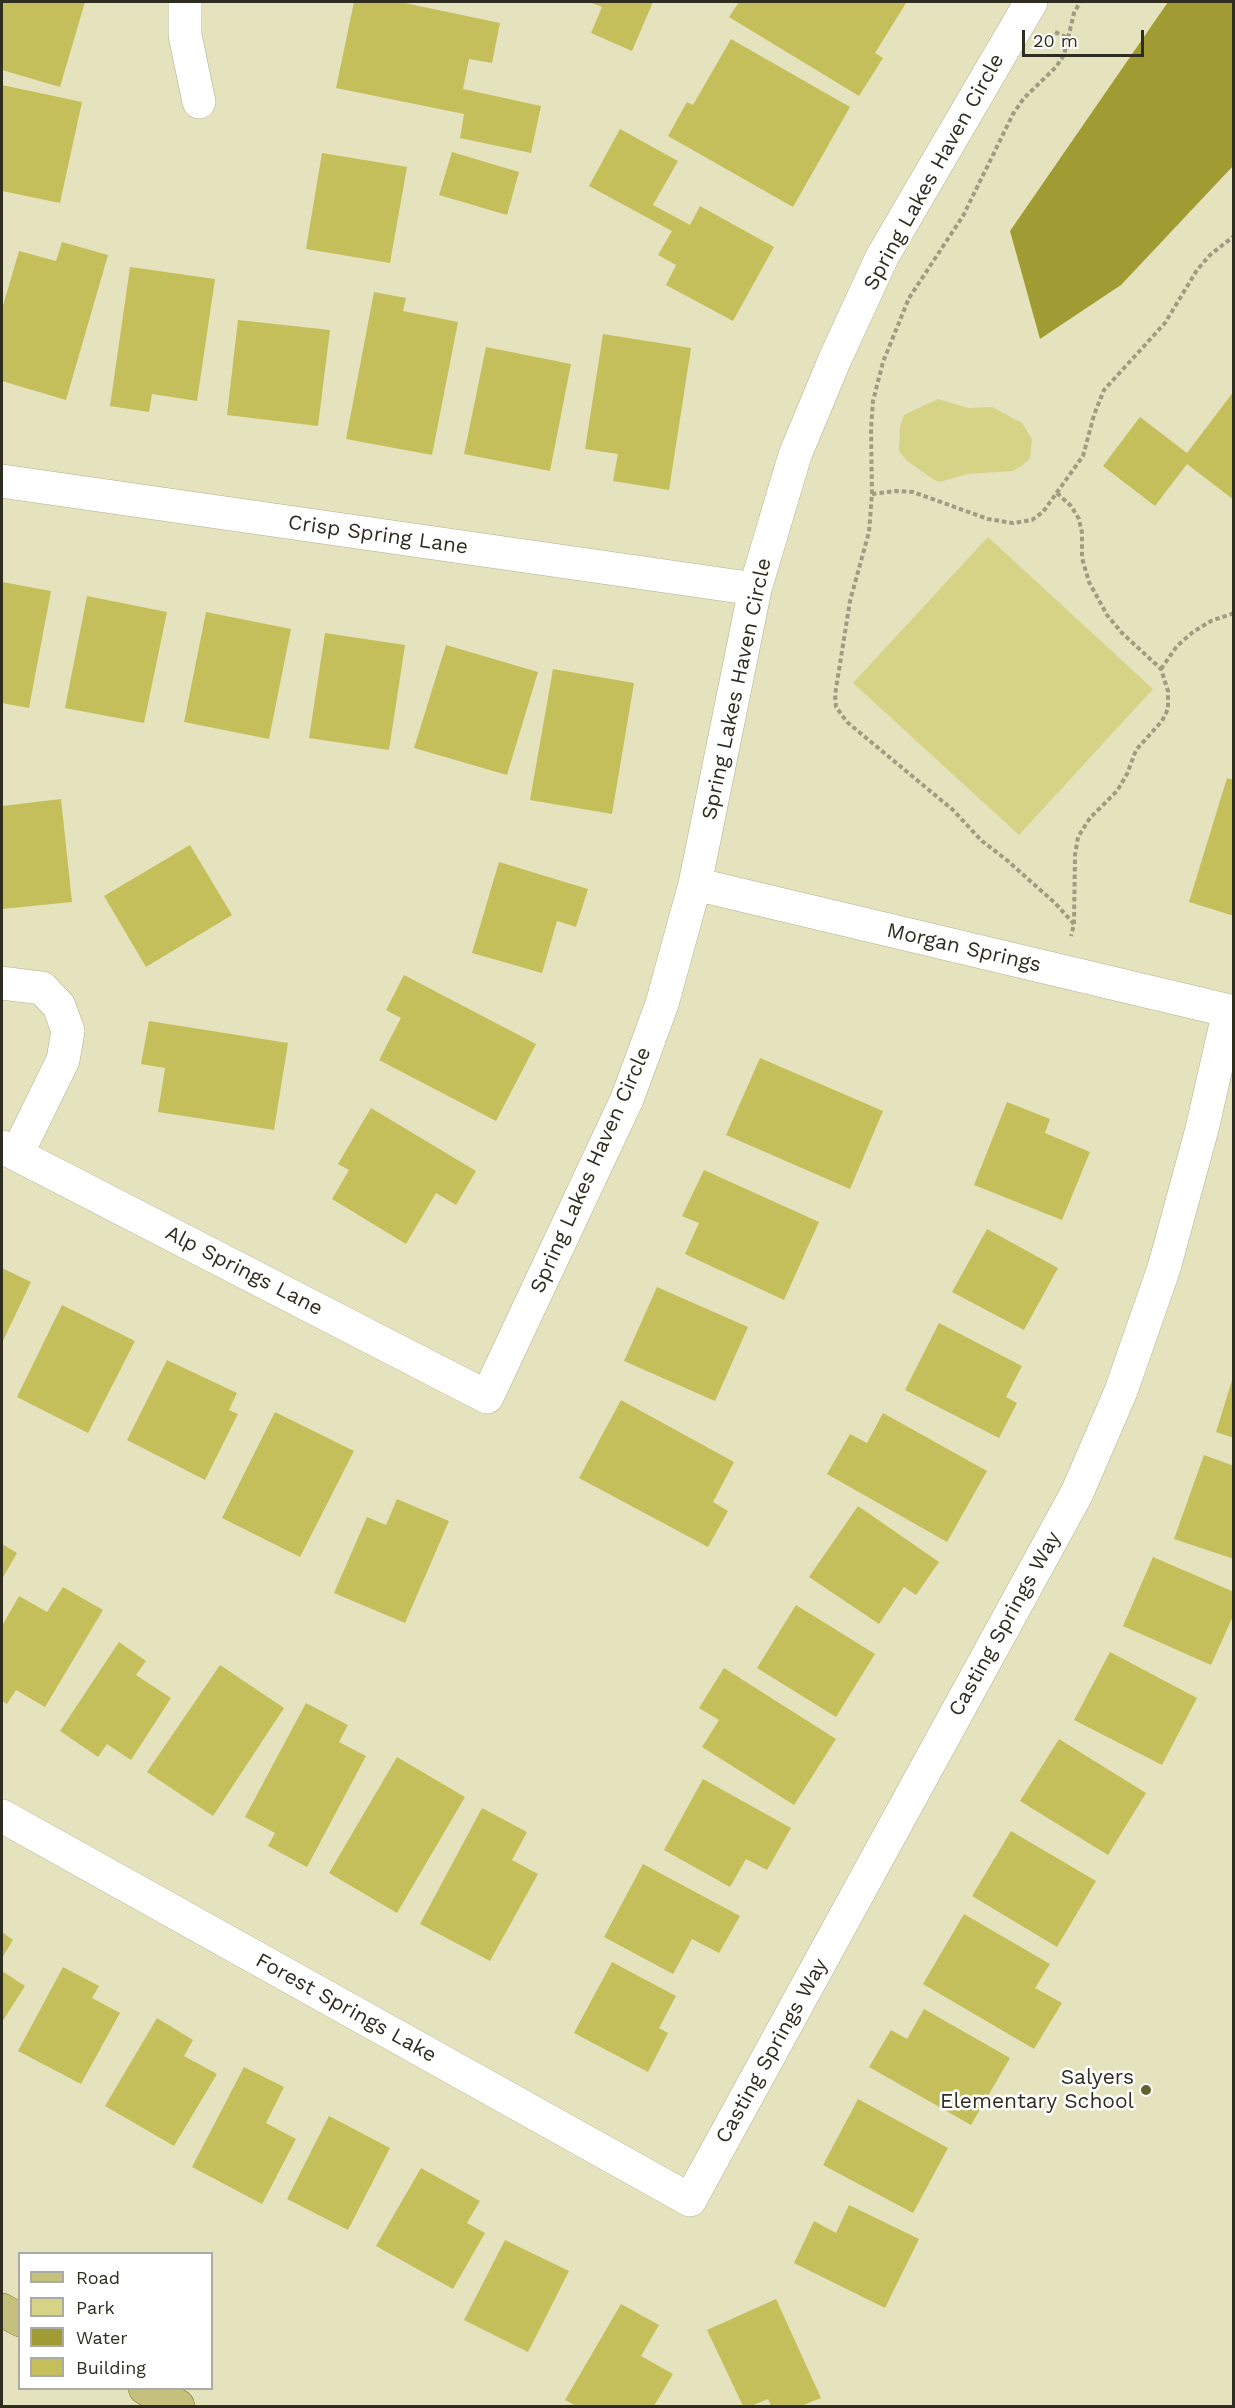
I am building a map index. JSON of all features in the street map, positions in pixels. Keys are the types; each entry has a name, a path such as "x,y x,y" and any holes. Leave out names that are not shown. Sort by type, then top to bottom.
{"main road":[{"path":"2,2310 18,2319"},
{"path":"149,2390 178,2406"}],"street":[{"path":"185,2 185,35 199,102"},
{"name":"Spring Lakes Haven Circle","path":"487,1397 627,1100 662,1004 695,884 755,590 795,455 835,359 882,256 1031,2"},
{"name":"Crisp Spring Lane","path":"2,481 755,590"},
{"name":"Morgan Springs","path":"695,884 1231,1012"},
{"path":"2,983 42,988 59,1006 68,1031 63,1060 9,1150"},
{"name":"Casting Springs Way","path":"690,2200 1077,1493 1121,1391 1164,1268 1202,1130 1231,1012"},
{"name":"Alp Springs Lane","path":"9,1150 487,1397"},
{"name":"Forest Springs Lake","path":"2,1816 690,2200"}],"path":[{"path":"1074,924 1055,903 982,841 953,810 847,722 836,708 835,695 850,601 869,532 872,494 873,401 897,323 909,298 963,216 1013,114 1024,98 1056,66 1064,54 1074,13 1080,2"},
{"path":"872,494 896,491 913,492 988,519 1013,523 1032,520 1043,512 1083,456 1094,415 1104,390 1165,323 1197,270 1210,255 1233,236"},
{"path":"1057,493 1071,506 1079,519 1082,533 1082,558 1089,582 1107,615 1122,633 1161,669 1168,691 1168,709 1162,721 1136,750 1127,774 1117,791 1090,818 1078,837 1075,855 1074,924 1063,972"},
{"path":"1161,669 1177,646 1192,632 1211,621 1233,613"}],"green space":[{"path":"938,399 968,408 992,407 1022,423 1032,439 1030,458 1012,471 968,474 939,482 933,479 907,461 899,451 900,427 904,415"},
{"path":"988,537 1153,689 1019,835 853,683"}],"water":[{"path":"1168,2 1233,2 1233,166 1121,285 1040,339 1010,231"}],"building":[{"path":"2,2 85,2 60,87 2,70"},
{"path":"354,2 400,2 500,23 492,63 469,59 463,89 541,106 531,153 460,138 464,114 336,88"},
{"path":"589,2 653,2 632,51 591,33 602,7"},
{"path":"739,2 906,3 875,53 883,58 859,96 729,17"},
{"path":"731,39 850,107 793,207 668,136 687,102 693,105"},
{"path":"2,85 82,102 60,203 2,191"},
{"path":"620,129 678,161 653,205 690,225 700,206 774,247 733,321 666,285 676,265 658,255 672,231 589,186"},
{"path":"452,152 519,172 507,215 439,195"},
{"path":"322,153 407,167 390,263 306,249"},
{"path":"62,242 108,255 66,400 2,381 2,309 19,251 56,261"},
{"path":"130,267 215,279 197,401 152,394 149,412 110,406"},
{"path":"374,292 406,298 403,311 458,322 432,455 346,439"},
{"path":"238,320 330,330 318,426 227,415"},
{"path":"603,334 691,348 669,490 613,481 618,454 585,449"},
{"path":"486,347 571,364 550,471 464,454"},
{"path":"1234,391 1234,500 1187,464 1155,506 1103,466 1140,417 1187,453"},
{"path":"2,582 51,591 29,708 2,703"},
{"path":"87,596 167,612 144,723 65,708"},
{"path":"206,612 291,629 269,739 184,722"},
{"path":"325,633 405,645 389,750 309,738"},
{"path":"446,645 538,672 507,775 414,748"},
{"path":"553,669 634,683 612,814 530,800"},
{"path":"1227,778 1234,780 1234,916 1189,902"},
{"path":"61,799 72,902 2,909 2,806"},
{"path":"190,845 232,915 146,967 104,896"},
{"path":"499,862 588,889 576,927 557,921 542,973 472,953"},
{"path":"404,975 536,1044 496,1121 379,1060 401,1018 386,1010"},
{"path":"149,1021 288,1043 274,1130 158,1112 165,1068 141,1064"},
{"path":"760,1058 883,1111 850,1189 726,1135"},
{"path":"1007,1102 1050,1119 1045,1133 1090,1152 1062,1220 974,1185"},
{"path":"371,1108 476,1171 456,1205 436,1193 406,1244 332,1199 349,1170 338,1164"},
{"path":"704,1170 819,1222 784,1300 685,1254 699,1223 682,1216"},
{"path":"987,1229 1058,1268 1024,1330 952,1292"},
{"path":"2,1268 31,1282 2,1343"},
{"path":"657,1287 748,1327 715,1401 624,1361"},
{"path":"62,1305 135,1341 88,1433 17,1397"},
{"path":"939,1323 1022,1366 1006,1397 1017,1403 999,1438 905,1390"},
{"path":"167,1360 237,1393 229,1410 238,1414 205,1480 127,1440"},
{"path":"1234,1377 1234,1438 1216,1432"},
{"path":"621,1400 734,1462 713,1502 728,1511 708,1547 579,1478"},
{"path":"275,1412 354,1451 300,1557 222,1518"},
{"path":"883,1413 987,1471 947,1542 827,1474 850,1434 867,1443"},
{"path":"1204,1455 1234,1466 1234,1559 1174,1539"},
{"path":"397,1499 449,1521 405,1623 334,1593 367,1517 386,1525"},
{"path":"858,1506 939,1562 916,1595 904,1587 879,1624 809,1577"},
{"path":"2,1544 17,1553 2,1579"},
{"path":"1153,1557 1234,1592 1234,1614 1211,1665 1123,1626"},
{"path":"63,1587 103,1610 45,1707 16,1690 7,1704 2,1701 2,1626 19,1596 47,1612"},
{"path":"796,1605 875,1654 836,1717 757,1668"},
{"path":"119,1642 146,1661 136,1675 171,1698 131,1760 107,1744 98,1757 60,1731"},
{"path":"1110,1652 1197,1698 1162,1765 1074,1720"},
{"path":"220,1665 284,1708 213,1816 147,1772"},
{"path":"724,1668 836,1739 794,1805 702,1747 719,1720 699,1708"},
{"path":"306,1703 348,1725 339,1742 366,1756 307,1867 268,1846 275,1833 245,1817"},
{"path":"1059,1739 1146,1793 1108,1855 1020,1801"},
{"path":"397,1757 465,1797 397,1913 329,1873"},
{"path":"703,1779 791,1828 767,1870 746,1859 730,1887 664,1850"},
{"path":"482,1808 527,1832 512,1860 538,1874 490,1961 420,1924"},
{"path":"1011,1831 1096,1881 1057,1947 972,1896"},
{"path":"643,1864 740,1916 719,1953 692,1939 673,1974 604,1937"},
{"path":"964,1914 1050,1964 1035,1988 1062,2003 1034,2049 923,1984"},
{"path":"2,1932 13,1940 2,1958"},
{"path":"612,1962 676,1996 659,2028 668,2033 648,2072 574,2033"},
{"path":"63,1967 99,1986 92,1998 120,2013 81,2084 18,2051"},
{"path":"2,1971 25,1986 2,2022"},
{"path":"924,2009 1010,2058 971,2125 869,2067 891,2030 907,2039"},
{"path":"157,2018 193,2040 184,2056 217,2074 174,2146 105,2106"},
{"path":"244,2067 284,2087 266,2123 296,2139 262,2204 192,2167"},
{"path":"858,2099 948,2148 913,2213 823,2165"},
{"path":"329,2116 390,2148 348,2230 287,2199"},
{"path":"421,2168 480,2201 467,2223 485,2233 453,2289 376,2246"},
{"path":"849,2205 919,2239 885,2308 794,2263 814,2221 836,2233"},
{"path":"505,2240 569,2271 528,2352 464,2320"},
{"path":"776,2299 821,2398 801,2406 771,2406 768,2399 751,2406 743,2406 707,2330"},
{"path":"621,2304 659,2325 641,2356 673,2374 654,2406 576,2406 565,2400"}],"place":[{"name":"Salyers Elementary School","path":"1146,2090"}]}
